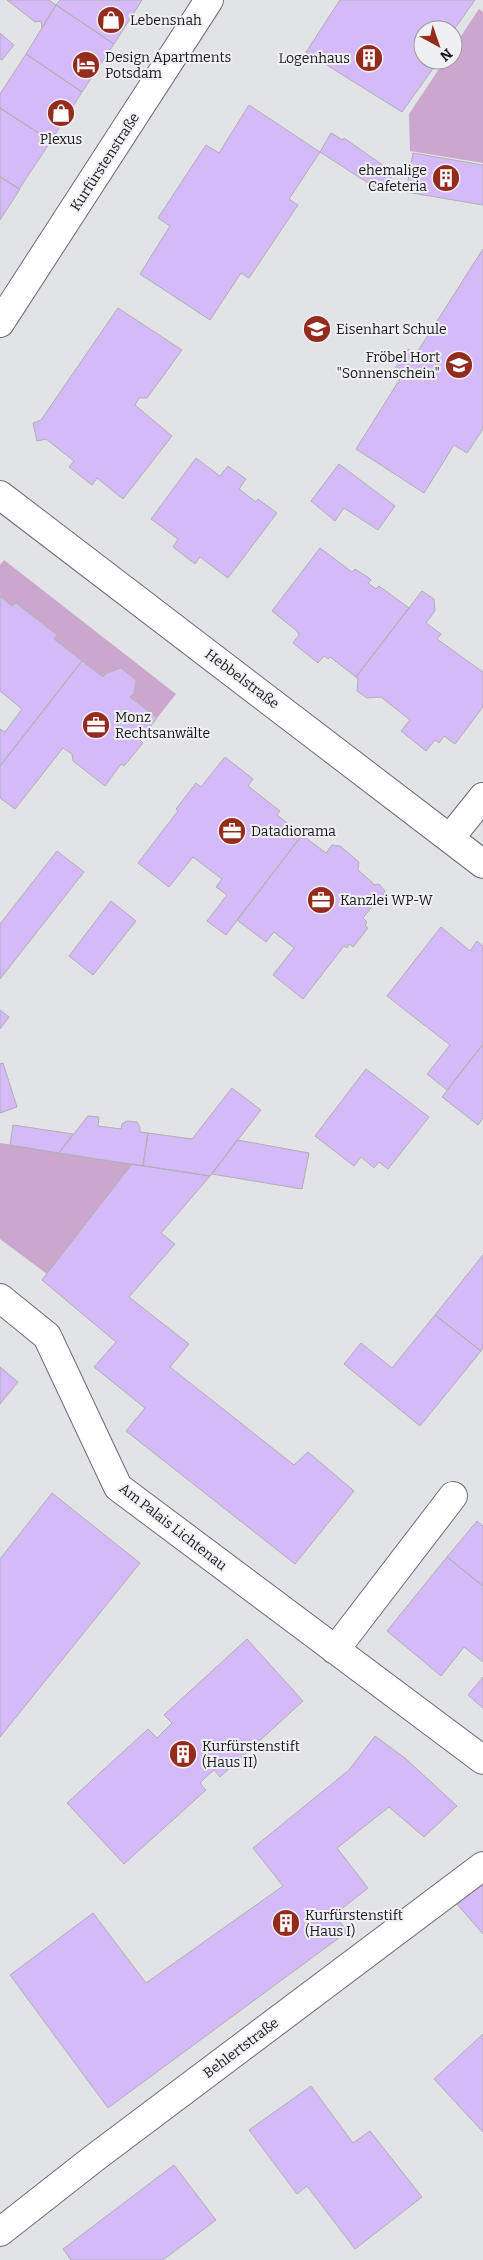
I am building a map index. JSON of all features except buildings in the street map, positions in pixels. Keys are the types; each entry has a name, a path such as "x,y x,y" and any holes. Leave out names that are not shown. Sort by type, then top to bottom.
{"street":[{"name":"Kurfürstenstraße","path":"0,323 209,0"},
{"name":"Hebbelstraße","path":"0,495 483,864"},
{"path":"450,838 483,797"},
{"name":"Am Palais Lichtenau","path":"0,1298 47,1336 118,1487 483,1760"},
{"path":"335,1650 453,1496"},
{"name":"Behlertstraße","path":"0,2232 101,2153 483,1866"}],"shaded area":[{"path":"479,9 483,12 483,163 410,151 409,114 438,70 463,70 463,33"},
{"path":"4,560 176,694 157,718 130,697 134,693 136,680 121,668 107,673 103,677 54,639 57,635 16,603 12,606 0,596 0,565"},
{"path":"0,1143 132,1164 47,1274 0,1239"}],"place":[{"name":"Lebensnah","path":"111,20"},
{"name":"Logenhaus","path":"369,58"},
{"name":"Design Apartments Potsdam","path":"86,65"},
{"name":"Plexus","path":"61,113"},
{"name":"ehemalige Cafeteria","path":"446,178"},
{"name":"Eisenhart Schule","path":"317,329"},
{"name":"Fröbel Hort \"Sonnenschein\"","path":"459,365"},
{"name":"Monz Rechtsanwälte","path":"96,725"},
{"name":"Datadiorama","path":"232,831"},
{"name":"Kanzlei WP-W","path":"321,900"},
{"name":"Kurfürstenstift (Haus II)","path":"183,1754"},
{"name":"Kurfürstenstift (Haus I)","path":"286,1923"}]}
